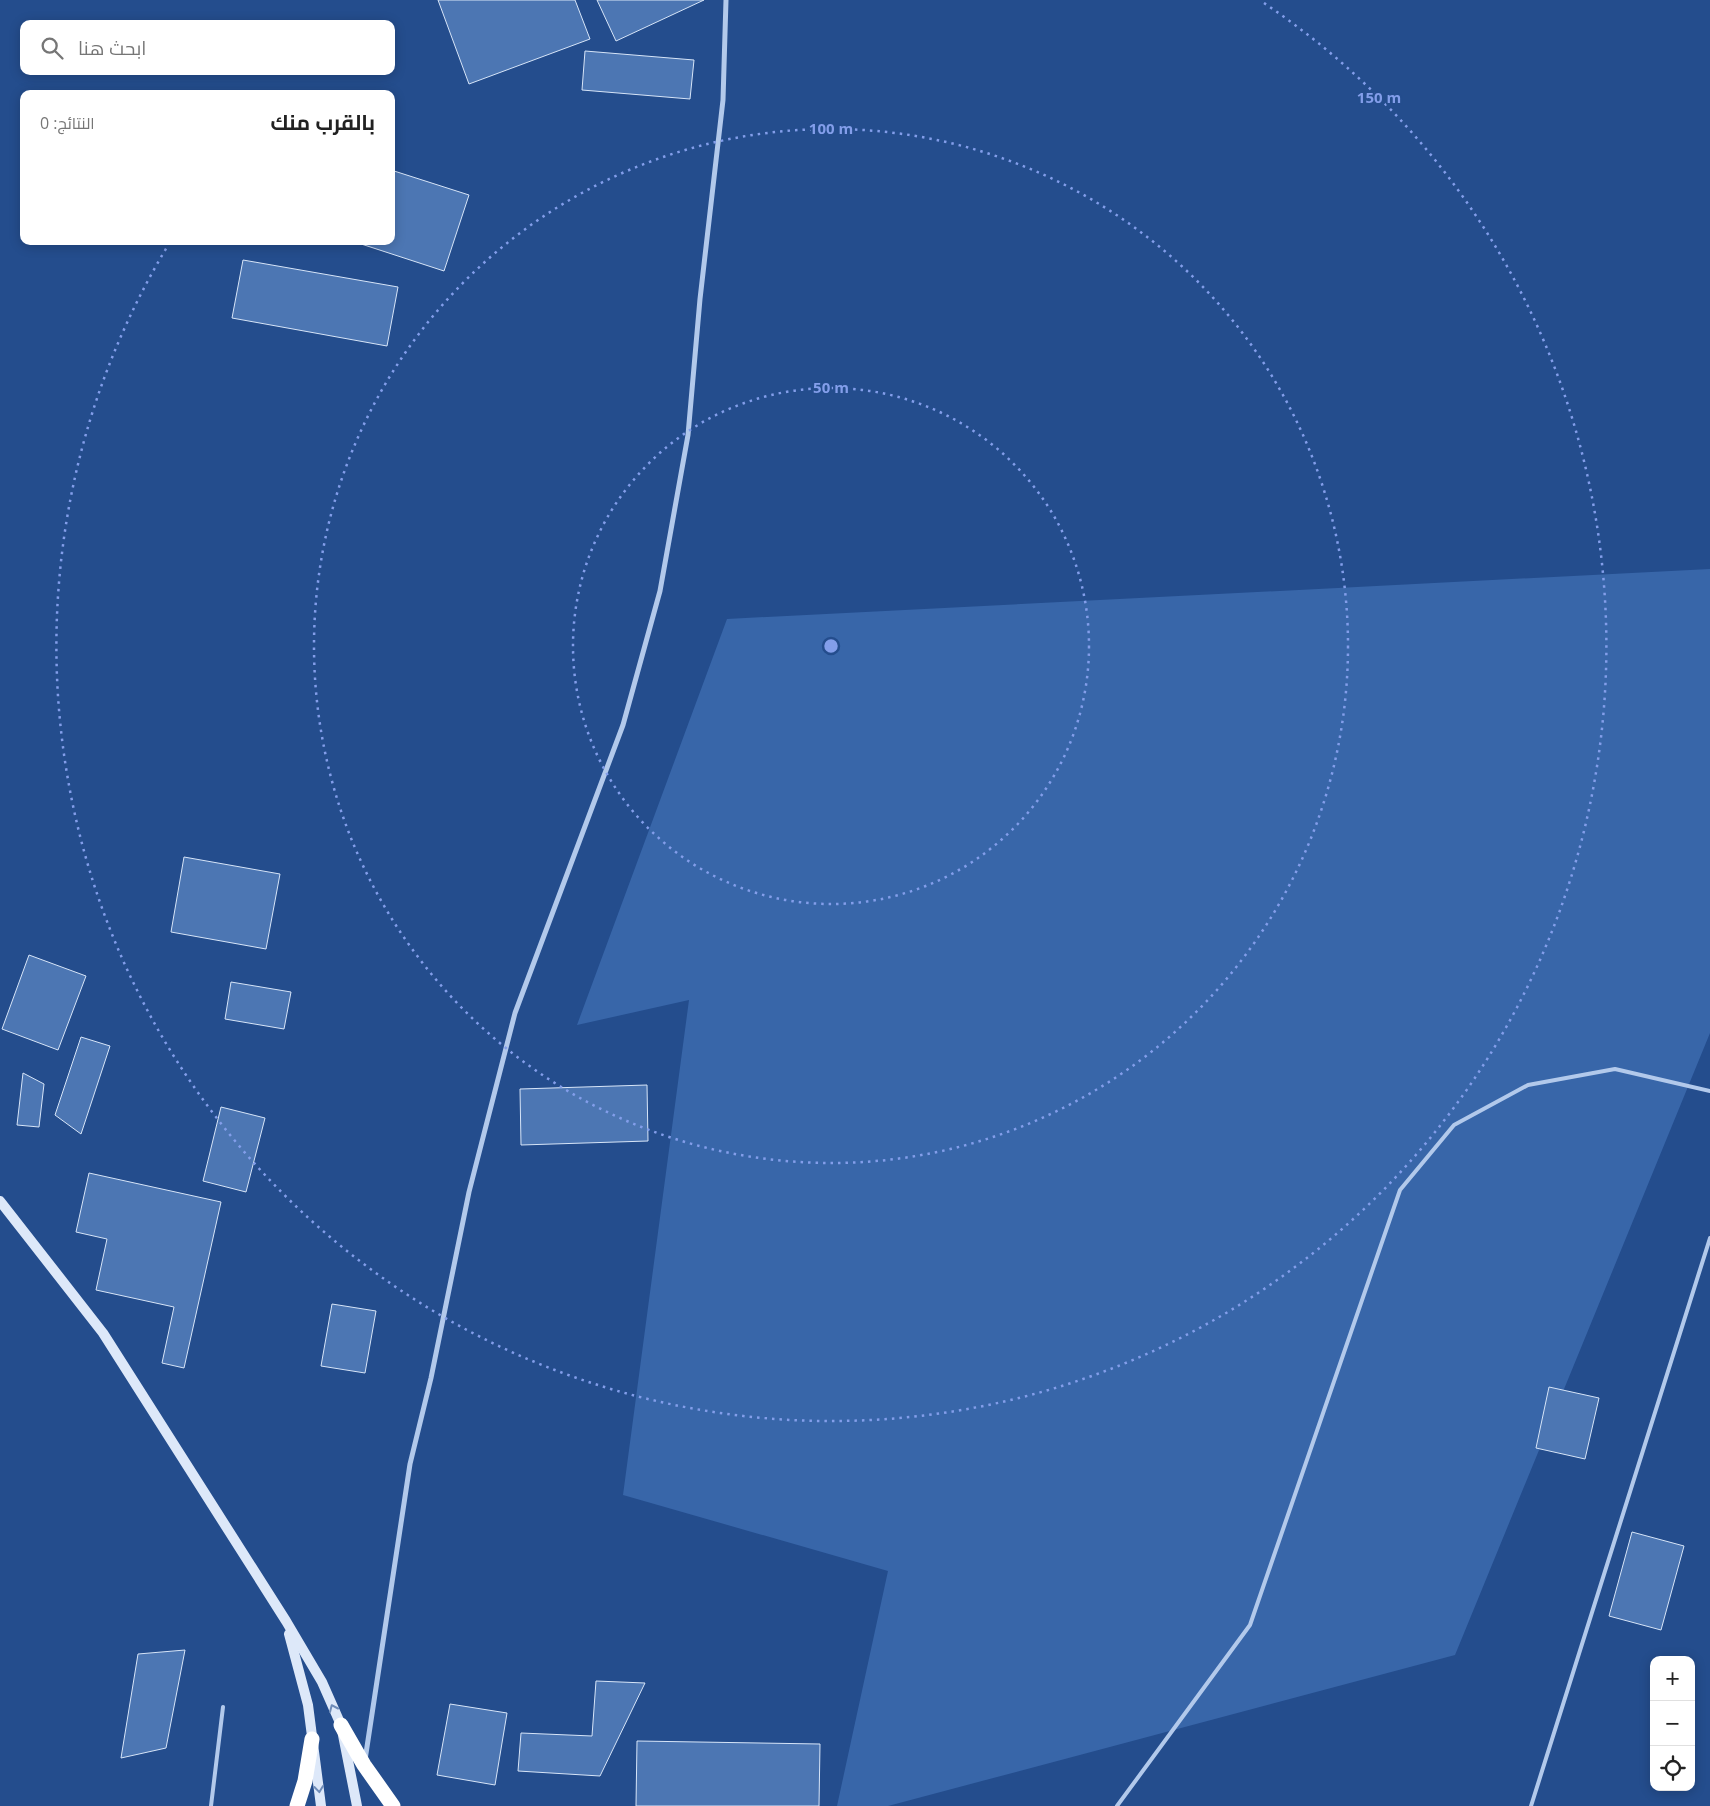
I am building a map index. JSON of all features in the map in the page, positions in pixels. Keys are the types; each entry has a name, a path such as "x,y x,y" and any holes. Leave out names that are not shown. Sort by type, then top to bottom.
{"highway":[{"path":"341,1725 364,1765 393,1806"},
{"path":"297,1806 305,1780 312,1740"}],"street":[{"path":"364,1765 410,1464 431,1378 469,1192 515,1013 623,725 660,592 688,435 701,290 723,100 726,0"},
{"path":"0,1201 103,1333 286,1621 322,1682 341,1725 357,1806"},
{"path":"286,1621 308,1706 321,1806"}],"lane":[{"path":"1117,1806 1250,1625 1400,1190 1454,1125 1528,1085 1615,1069 1710,1091"},
{"path":"1532,1806 1710,1238"},
{"path":"211,1806 223,1707"}],"shaded area":[{"path":"1710,569 1710,1033 1455,1655 888,1806 837,1806 888,1571 623,1495 689,1000 577,1025 727,619"}],"building":[{"path":"438,0 575,0 590,39 469,84"},
{"path":"597,0 704,0 616,41"},
{"path":"585,51 694,60 690,99 582,90"},
{"path":"395,171 469,195 444,271 364,245 395,245"},
{"path":"243,260 398,287 387,346 232,318"},
{"path":"184,857 280,874 266,949 171,932"},
{"path":"29,955 86,976 58,1050 2,1029"},
{"path":"231,982 291,992 284,1029 225,1019"},
{"path":"81,1037 110,1046 81,1134 55,1115"},
{"path":"23,1073 44,1084 39,1127 17,1125"},
{"path":"647,1085 648,1141 521,1145 520,1089"},
{"path":"221,1107 265,1118 246,1192 203,1181"},
{"path":"89,1173 221,1202 184,1368 162,1363 174,1307 96,1290 107,1239 76,1232"},
{"path":"332,1304 376,1311 365,1373 321,1366"},
{"path":"1549,1387 1599,1398 1585,1459 1536,1448"},
{"path":"1632,1532 1684,1546 1661,1630 1609,1616"},
{"path":"185,1650 166,1748 121,1758 138,1654"},
{"path":"596,1681 645,1683 600,1776 518,1771 521,1733 592,1736"},
{"path":"450,1704 507,1713 495,1785 437,1775"},
{"path":"637,1741 820,1744 819,1806 636,1806"}]}
